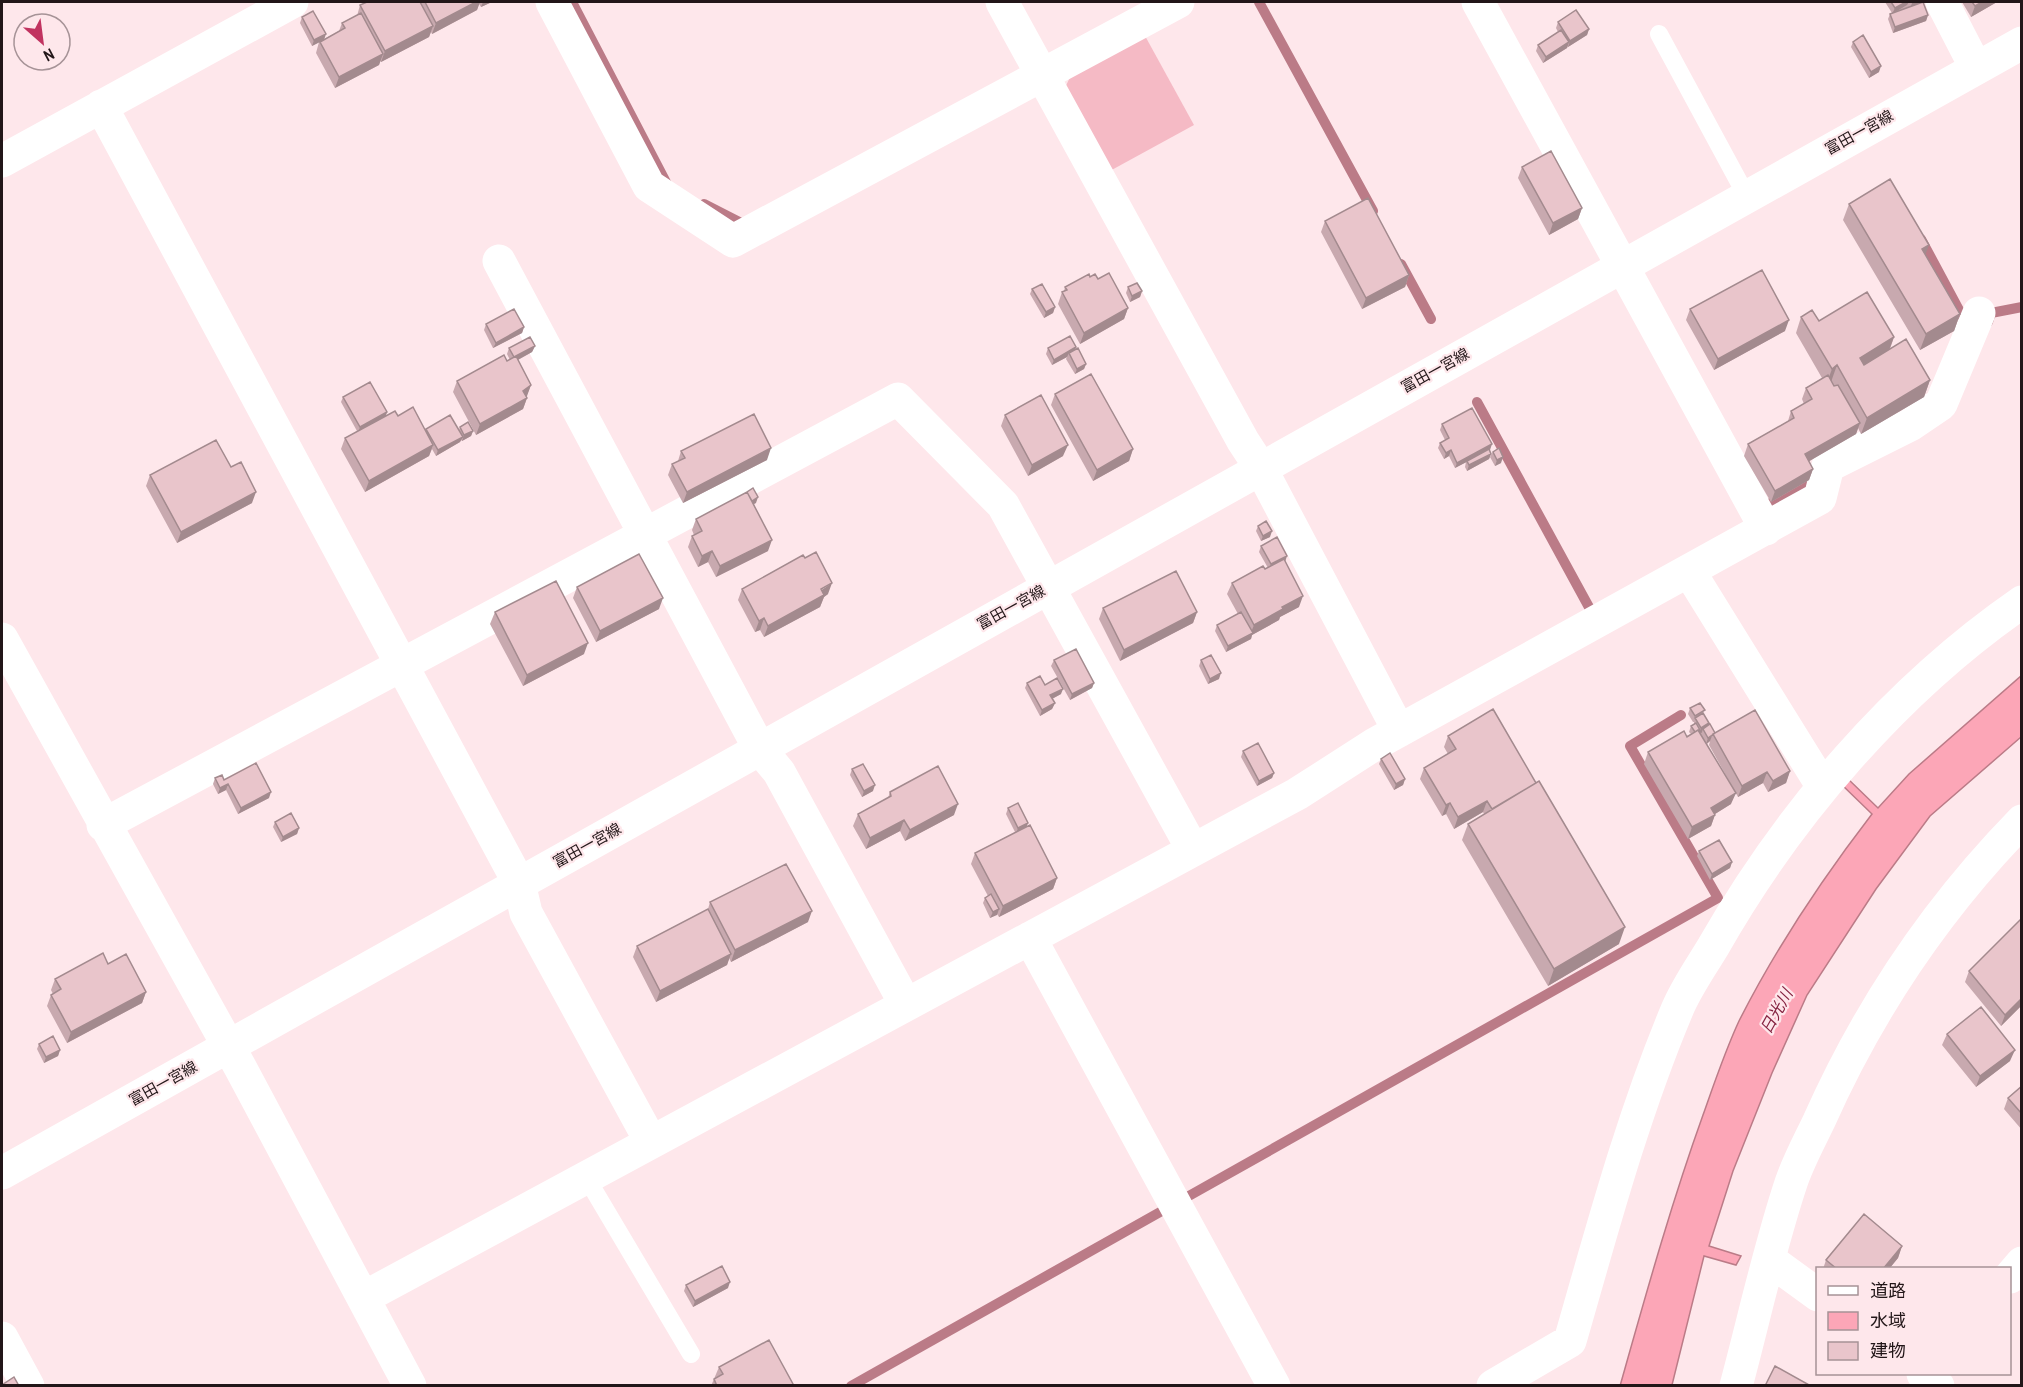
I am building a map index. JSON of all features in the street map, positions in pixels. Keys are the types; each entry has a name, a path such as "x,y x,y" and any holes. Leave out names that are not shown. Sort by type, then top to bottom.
{"street":[{"path":"552,2 649,186 733,241 1178,2"},
{"path":"1002,2 1243,441 1260,467 1399,731"},
{"path":"1478,2 1766,529"},
{"path":"1942,2 1976,68"},
{"path":"2,161 278,5"},
{"name":"富田一宮線","path":"2,1173 1746,195 2022,43"},
{"path":"101,106 519,883 526,913 651,1142"},
{"path":"499,261 759,748 779,772 906,1005"},
{"path":"363,1298 1297,794 1399,731 1820,498 1828,466 1910,425 1941,404 1979,313"},
{"path":"103,825 898,399 1003,505 1193,850"},
{"path":"1689,571 1823,787"},
{"path":"1493,1386 1570,1341 1634,1126 1678,1007 1737,903 1781,838 1823,787 1912,691 1992,623 2022,602"},
{"path":"2,639 228,1047 410,1386"},
{"path":"1736,1386 1791,1182 1862,1032 1930,930 1977,866 2022,821"},
{"path":"1030,938 1274,1386"},
{"path":"1770,1260 1816,1294"},
{"path":"2011,1276 2022,1263"},
{"path":"2,1338 28,1386"}],"lane":[{"path":"1659,34 1746,195"},
{"path":"586,1177 692,1354"}],"shaded area":[{"path":"1144,34 1194,125 1108,172 1064,90 1071,75"}],"water":[{"name":"日光川","path":"2021,676 2021,737 1930,816 1876,889 1807,995 1772,1073 1733,1171 1709,1246 1741,1256 1736,1265 1704,1256 1672,1385 1620,1386 1680,1182 1734,1032 1768,967 1801,914 1872,814 1840,783 1846,777 1878,808 1909,774"}],"building":[{"path":"367,2 420,2 433,26 385,51 360,5"},
{"path":"425,2 476,2 436,23"},
{"path":"1891,2 1906,2 1895,8"},
{"path":"1923,2 1928,15 1895,27 1890,14"},
{"path":"1576,10 1589,29 1570,41 1558,22"},
{"path":"313,11 326,34 314,40 302,17"},
{"path":"361,13 383,54 339,77 320,42 345,28 342,23"},
{"path":"1561,30 1569,42 1546,57 1538,45"},
{"path":"1863,35 1881,66 1871,72 1853,42"},
{"path":"1551,151 1582,208 1553,223 1522,167"},
{"path":"1890,179 1929,245 1922,249 1960,314 1926,334 1849,204"},
{"path":"1368,198 1409,275 1366,298 1325,221"},
{"path":"1762,270 1789,320 1718,359 1690,309"},
{"path":"1109,273 1128,308 1084,333 1062,292 1067,290 1065,287 1089,274 1090,277 1095,274 1098,279"},
{"path":"1137,283 1142,291 1132,296 1128,287"},
{"path":"1042,284 1055,307 1046,312 1032,289"},
{"path":"1867,292 1894,337 1860,358 1864,365 1906,339 1930,380 1867,418 1837,365 1832,369 1801,317 1812,310 1819,321"},
{"path":"514,309 524,327 496,343 486,324"},
{"path":"1070,336 1076,347 1054,360 1048,348"},
{"path":"530,337 535,346 514,357 509,348"},
{"path":"1078,348 1086,364 1077,369 1069,353"},
{"path":"504,355 507,361 516,356 531,385 523,391 527,398 480,424 457,381"},
{"path":"1091,374 1133,449 1097,470 1055,394"},
{"path":"1828,375 1834,386 1838,385 1860,423 1805,454 1813,469 1775,491 1748,444 1794,418 1791,411 1812,399 1806,388"},
{"path":"370,382 387,412 360,427 343,397"},
{"path":"1041,395 1068,445 1032,465 1005,415"},
{"path":"413,407 433,445 369,481 345,438 395,411 398,416"},
{"path":"1472,408 1492,444 1457,463 1451,450 1446,453 1440,443 1449,438 1442,424"},
{"path":"754,414 771,448 687,492 672,464 685,458 681,451"},
{"path":"450,415 463,437 438,450 426,429"},
{"path":"468,422 473,431 464,435 460,427"},
{"path":"216,440 231,467 241,462 256,492 181,532 150,475"},
{"path":"1499,448 1503,457 1497,460 1493,452"},
{"path":"1489,449 1491,454 1469,465 1467,461"},
{"path":"753,488 758,497 752,501 747,492"},
{"path":"747,492 772,540 720,566 712,551 702,556 692,536 702,531 696,519"},
{"path":"1266,521 1272,531 1263,536 1258,526"},
{"path":"1277,537 1287,556 1271,564 1261,546"},
{"path":"816,552 832,583 821,589 824,595 768,626 764,618 759,621 742,589 803,555 805,558"},
{"path":"639,554 663,598 600,631 577,587"},
{"path":"1284,559 1303,596 1254,625 1232,583 1263,566 1265,569"},
{"path":"1176,571 1197,612 1124,650 1103,608"},
{"path":"556,581 588,643 527,675 495,612"},
{"path":"1241,612 1253,633 1228,646 1217,625"},
{"path":"1076,649 1094,683 1072,694 1054,660"},
{"path":"1211,655 1221,673 1210,679 1201,660"},
{"path":"1040,676 1045,685 1057,678 1063,689 1050,695 1055,703 1042,710 1027,683"},
{"path":"1700,703 1705,710 1695,716 1690,708"},
{"path":"1493,709 1536,783 1492,809 1487,801 1458,817 1450,803 1446,805 1424,768 1456,749 1448,736"},
{"path":"1755,710 1790,771 1773,781 1767,772 1742,786 1713,734"},
{"path":"1703,713 1709,723 1701,728 1695,718"},
{"path":"1696,723 1701,732 1698,730 1695,732 1691,726"},
{"path":"1710,724 1715,733 1708,738 1703,729"},
{"path":"1698,730 1736,793 1711,808 1715,815 1692,827 1648,752 1684,731 1687,737"},
{"path":"1258,743 1274,773 1259,781 1243,751"},
{"path":"1390,753 1405,779 1396,784 1381,759"},
{"path":"256,763 271,792 241,808 228,784 220,788 215,778 222,775 224,780"},
{"path":"863,764 875,785 864,791 852,769"},
{"path":"938,766 958,804 910,830 904,820 870,838 858,814 891,796 890,792"},
{"path":"1539,781 1625,927 1554,969 1468,824"},
{"path":"1018,803 1028,823 1018,828 1008,808"},
{"path":"291,813 299,828 283,837 275,822"},
{"path":"1030,825 1057,878 1003,906 975,853"},
{"path":"1719,840 1732,862 1712,874 1699,851"},
{"path":"786,864 812,911 735,950 710,902"},
{"path":"991,894 999,909 993,912 985,898"},
{"path":"708,909 731,954 660,991 637,946"},
{"path":"2022,918 2022,998 2005,1015 1969,971"},
{"path":"103,953 108,964 126,954 146,992 71,1032 51,995 61,989 55,979"},
{"path":"1981,1007 2015,1050 1980,1076 1947,1034"},
{"path":"53,1036 60,1050 46,1057 39,1044"},
{"path":"2022,1086 2022,1114 2008,1098"},
{"path":"1864,1214 1902,1246 1885,1267 1835,1267 1826,1260"},
{"path":"722,1266 730,1282 695,1301 686,1285"},
{"path":"769,1340 793,1384 790,1386 717,1386 714,1379 723,1374 719,1367"},
{"path":"1775,1366 1811,1386 1765,1386"},
{"path":"14,1377 19,1386 2,1386 2,1385"}],"waterway":[{"path":"572,2 668,186"},
{"path":"1259,2 1373,211"},
{"path":"704,204 749,227"},
{"path":"1921,239 1965,321"},
{"path":"1401,264 1431,319"},
{"path":"1988,322 1991,313 2022,307"},
{"path":"1477,402 1590,609"},
{"path":"1771,503 1813,480"},
{"path":"1187,1197 1718,898 1630,746 1681,715"},
{"path":"851,1386 1169,1207"}]}
